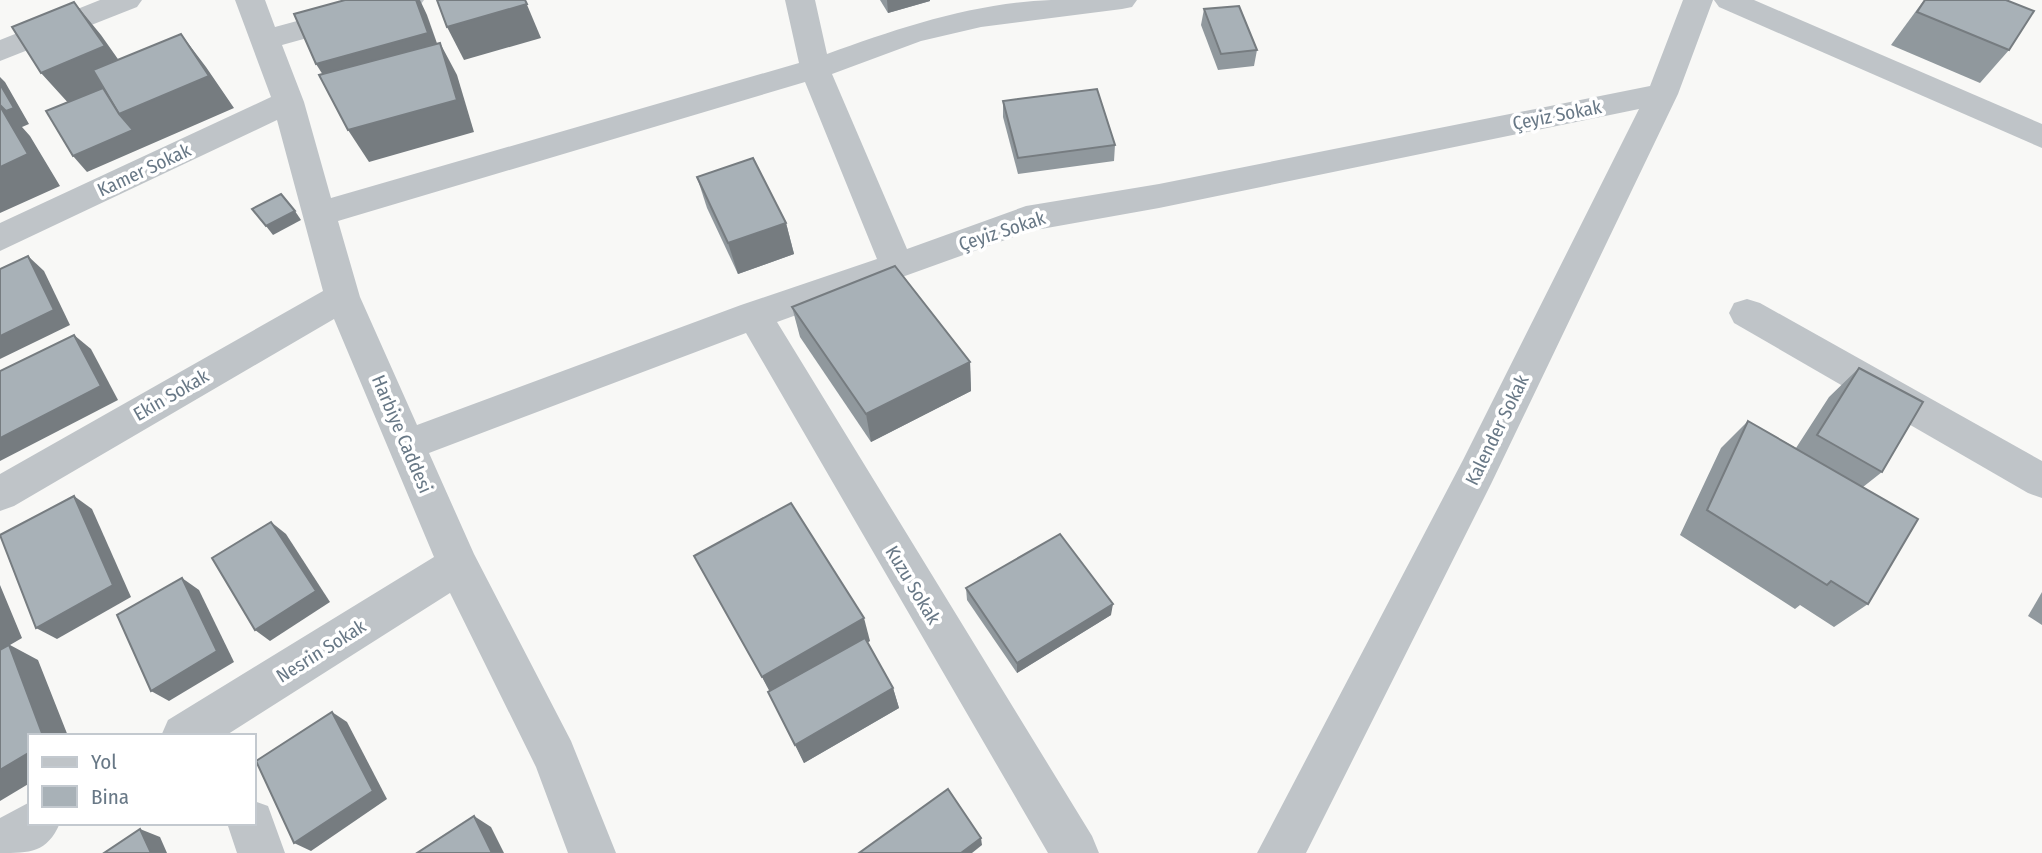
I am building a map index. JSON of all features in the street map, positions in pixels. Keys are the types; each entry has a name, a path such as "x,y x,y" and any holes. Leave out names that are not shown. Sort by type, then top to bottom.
{"street":[{"path":"0,51 127,0"},
{"name":"Harbiye Caddesi","path":"250,0 288,102 342,297 458,565 555,757 592,853"},
{"path":"266,39 409,0"},
{"path":"800,0 814,69 897,266"},
{"path":"320,214 814,69 914,33 981,18 1122,0"},
{"name":"Kalender Sokak","path":"1281,853 1476,472 1662,94 1698,0"},
{"path":"1728,0 2042,137"},
{"name":"Çeyiz Sokak","path":"407,445 754,315 1026,219 1173,193 1662,94"},
{"name":"Kamer Sokak","path":"0,237 288,102"},
{"name":"Ekin Sokak","path":"0,494 342,297"},
{"path":"1747,313 2042,481"},
{"name":"Kuzu Sokak","path":"754,315 1075,853"},
{"name":"Nesrin Sokak","path":"207,730 458,565"},
{"path":"0,845 33,825"},
{"path":"252,825 261,853"}],"building":[{"path":"345,0 416,0 428,33 316,64 294,14"},
{"path":"437,0 525,0 527,4 447,27"},
{"path":"1925,0 2006,0 2034,11 2009,50 1917,12"},
{"path":"74,2 105,46 41,73 12,27"},
{"path":"1239,6 1257,50 1221,54 1204,9"},
{"path":"181,34 209,76 119,114 93,70"},
{"path":"440,43 457,100 348,130 319,75"},
{"path":"0,84 14,108 6,111 0,105"},
{"path":"103,88 133,130 73,156 46,111"},
{"path":"1097,89 1115,145 1018,158 1003,101"},
{"path":"0,106 28,154 0,167"},
{"path":"753,158 786,223 728,243 697,177"},
{"path":"281,194 295,211 266,226 252,209"},
{"path":"28,256 54,310 0,336 0,269"},
{"path":"895,266 970,362 866,414 792,307"},
{"path":"74,335 101,386 0,438 0,371"},
{"path":"1859,368 1923,402 1882,472 1817,435"},
{"path":"1748,421 1918,519 1868,604 1831,581 1827,585 1707,510"},
{"path":"74,496 113,585 36,628 0,535"},
{"path":"791,503 864,618 762,677 694,556"},
{"path":"271,522 316,591 255,630 212,558"},
{"path":"1060,534 1113,604 1017,663 966,588"},
{"path":"182,578 217,651 151,691 117,615"},
{"path":"865,638 893,688 795,745 768,692"},
{"path":"9,645 42,734 28,734 28,753 0,770 0,650"},
{"path":"332,712 373,791 294,843 256,761"},
{"path":"948,789 981,838 961,853 859,853"},
{"path":"474,816 492,853 417,853"},
{"path":"140,829 151,853 104,853"}]}
